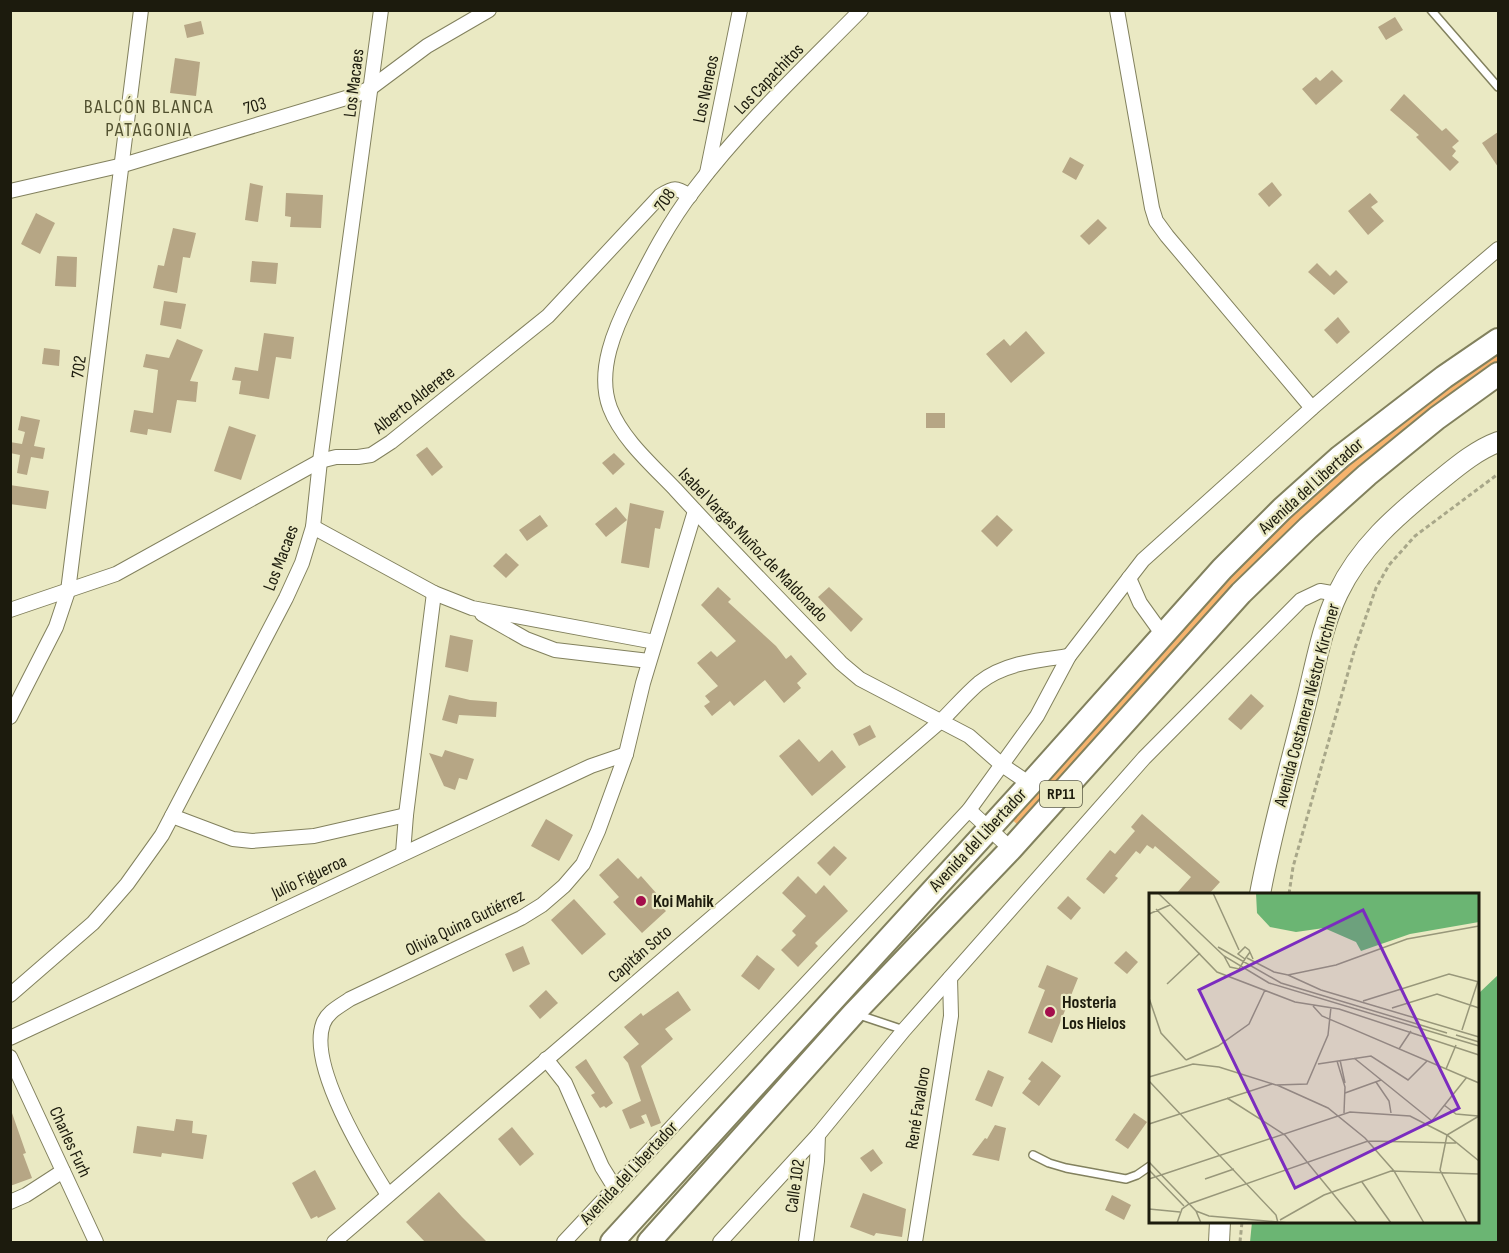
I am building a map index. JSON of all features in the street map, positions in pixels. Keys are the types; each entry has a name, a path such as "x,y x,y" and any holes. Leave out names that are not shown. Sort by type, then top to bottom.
{"main road":[{"name":"Avenida del Libertador","path":"612,1242 1030,784 1222,569 1282,509 1340,457 1444,377 1498,340"},
{"name":"Avenida del Libertador","path":"649,1242 854,1013 1011,849 1241,593 1367,475 1437,418 1498,374"}],"street":[{"name":"702","path":"10,717 56,627 68,591 141,10"},
{"name":"Los Macaes","path":"10,995 93,923 127,885 162,835 302,564 313,527 381,10"},
{"name":"703","path":"10,191 123,165 356,95 372,87 427,46 489,10"},
{"name":"Los Neneos","path":"706,175 740,10"},
{"name":"Los Capachitos","path":"706,175 765,108 861,10"},
{"path":"1117,10 1156,221 1312,408"},
{"name":"708","path":"656,247 706,175"},
{"name":"Alberto Alderete","path":"10,610 116,574 320,461 336,457 371,455 548,316 660,196 672,189 680,189 690,196"},
{"name":"Isabel Vargas Muñoz de Maldonado","path":"656,247 616,331 609,354 605,385 610,408 621,429 695,511 841,663 860,679 969,736 1002,765 1030,784"},
{"name":"Avenida del Libertador","path":"564,1242 969,810 1037,716 1069,656 1143,560 1312,408 1498,249"},
{"name":"Avenida Costanera Néstor Kirchner","path":"1260,893 1319,651 1337,594 1360,558 1391,520 1473,455 1498,442"},
{"name":"Olivia Quina Gutiérrez","path":"388,1195 361,1153 329,1083 321,1051 323,1023 332,1011 350,999 521,918 542,905 564,886 583,864 626,754 649,661 695,511"},
{"path":"313,527 434,593 472,608 526,639 555,650 649,661"},
{"path":"1129,578 1140,603 1163,635"},
{"path":"720,1242 818,1135 904,1030 1144,758 1301,600 1320,591 1337,594"},
{"path":"403,853 434,593"},
{"path":"472,608 655,642"},
{"name":"Capitán Soto","path":"334,1242 942,720 980,683 1007,669 1030,661 1069,656"},
{"name":"Julio Figueroa","path":"10,1038 591,766 626,754"},
{"path":"969,810 1011,849"},
{"path":"172,816 233,839 252,841 314,836 406,815"},
{"name":"René Favaloro","path":"915,1242 951,1016 950,978"},
{"name":"Charles Furh","path":"10,1057 96,1242"},
{"path":"546,1059 566,1083 602,1167 615,1188"},
{"name":"Calle 102","path":"806,1242 818,1161 818,1135"},
{"path":"10,1202 26,1195 63,1171"},
{"path":"1219,1242 1221,1223"}],"lane":[{"path":"1431,10 1498,87"},
{"path":"854,1013 904,1030"},
{"path":"1033,1155 1066,1168 1126,1179 1149,1168"}],"path":[{"path":"1289,893 1293,867 1355,648 1376,588 1389,565 1415,536 1498,474"},
{"path":"1240,1242 1242,1223"}],"shaded area":[{"path":"1498,353 1498,364 1456,392 1019,826 1009,817 1223,582 1344,466 1449,383"},
{"path":"1498,975 1498,1242 1250,1242 1252,1223 1479,1223 1479,993"}],"building":[{"path":"1395,17 1403,30 1386,40 1378,27"},
{"path":"201,21 204,34 187,38 184,25"},
{"path":"175,58 200,62 196,96 170,93"},
{"path":"1332,70 1343,81 1316,105 1302,89 1316,77 1320,81"},
{"path":"1404,94 1442,131 1446,128 1459,141 1452,147 1456,151 1452,156 1459,162 1450,171 1416,137 1419,135 1390,110"},
{"path":"1498,132 1498,167 1482,143"},
{"path":"1070,157 1084,165 1076,180 1062,172"},
{"path":"1272,182 1282,195 1269,207 1258,194"},
{"path":"250,183 263,186 258,222 245,220"},
{"path":"286,193 323,195 321,228 290,227 291,217 285,216"},
{"path":"1370,193 1378,202 1371,207 1384,221 1368,235 1348,211"},
{"path":"36,213 55,223 40,254 21,244"},
{"path":"1098,219 1107,228 1089,245 1080,236"},
{"path":"173,228 196,233 190,258 183,257 177,293 153,288 158,265 164,266"},
{"path":"57,256 77,257 76,287 55,286"},
{"path":"252,261 278,263 276,284 250,282"},
{"path":"1317,263 1330,276 1336,270 1348,282 1334,295 1308,272"},
{"path":"164,301 186,304 181,329 160,325"},
{"path":"1338,317 1350,332 1337,344 1324,330"},
{"path":"1026,331 1045,353 1011,383 986,354 1004,339 1010,346"},
{"path":"264,333 294,337 291,359 276,357 269,399 239,394 241,381 232,380 235,367 258,371"},
{"path":"177,339 203,350 190,381 198,382 196,402 177,400 171,433 148,429 147,435 130,432 134,410 153,413 158,370 143,367 146,354 169,358"},
{"path":"44,348 60,350 59,366 42,364"},
{"path":"926,413 945,413 945,428 926,428"},
{"path":"21,416 40,420 34,446 45,448 43,459 31,457 27,475 17,473 20,455 10,453 10,442 22,444 25,432 18,430"},
{"path":"229,426 256,435 241,480 214,471"},
{"path":"427,447 443,467 432,476 416,455"},
{"path":"614,453 625,464 613,475 602,463"},
{"path":"10,485 49,491 46,509 10,504"},
{"path":"630,503 664,511 660,529 655,528 649,568 621,563"},
{"path":"616,507 627,520 606,537 595,524"},
{"path":"540,515 548,526 527,541 519,530"},
{"path":"997,515 1013,530 997,547 981,531"},
{"path":"506,553 519,565 506,578 493,566"},
{"path":"718,587 731,599 728,602 776,646 786,659 791,655 807,674 797,683 801,688 784,703 765,680 734,706 730,701 712,716 704,706 710,702 705,696 718,686 697,663 711,651 717,657 736,641 701,605"},
{"path":"829,587 863,619 851,632 818,597"},
{"path":"450,635 473,640 468,672 445,667"},
{"path":"1251,694 1264,706 1241,730 1228,719"},
{"path":"449,695 470,700 497,702 496,717 459,715 457,724 442,720"},
{"path":"870,725 876,737 859,746 853,734"},
{"path":"799,739 819,762 832,750 846,767 812,796 779,756"},
{"path":"445,750 474,759 467,780 459,778 455,790 444,786 429,753 442,757"},
{"path":"1142,814 1220,882 1210,893 1177,893 1191,877 1155,846 1153,849 1147,845 1140,854 1136,851 1115,876 1118,878 1104,894 1086,879 1110,850 1115,854 1135,831 1131,827"},
{"path":"546,819 573,835 559,861 531,846"},
{"path":"834,846 847,858 830,876 817,863"},
{"path":"618,858 638,879 641,876 665,903 661,906 666,911 642,933 613,902 619,897 599,875"},
{"path":"798,876 816,894 824,885 848,911 815,943 818,946 798,967 781,950 796,935 792,931 806,916 782,893"},
{"path":"1068,896 1081,908 1071,920 1057,908"},
{"path":"574,899 606,934 582,955 551,920"},
{"path":"523,946 530,964 513,972 505,954"},
{"path":"1126,951 1138,962 1127,974 1114,963"},
{"path":"757,955 775,969 759,990 741,976"},
{"name":"Hosteria Los Hielos","path":"1047,965 1078,978 1052,1043 1028,1033 1045,990 1038,987"},
{"path":"546,990 558,1003 540,1019 529,1006"},
{"path":"678,991 691,1010 665,1029 673,1039 641,1066 661,1123 651,1127 646,1114 641,1116 645,1123 630,1129 622,1110 641,1101 628,1063 623,1057 639,1044 624,1027 641,1013 643,1016"},
{"path":"586,1059 613,1103 606,1108 604,1106 600,1108 591,1095 595,1093 575,1067"},
{"path":"1042,1061 1061,1076 1039,1106 1022,1093 1031,1081 1028,1079"},
{"path":"988,1070 1004,1077 992,1107 975,1100"},
{"path":"10,1113 12,1113 26,1153 23,1154 32,1178 10,1186"},
{"path":"1134,1113 1147,1122 1128,1149 1115,1140"},
{"path":"176,1119 193,1121 192,1133 207,1135 203,1159 162,1153 161,1157 133,1153 137,1126 174,1131"},
{"path":"995,1125 1006,1128 999,1161 972,1155 985,1138 987,1139"},
{"path":"512,1127 534,1154 520,1166 498,1139"},
{"path":"873,1149 883,1163 871,1172 860,1158"},
{"path":"315,1170 336,1209 311,1219 292,1183"},
{"path":"439,1192 487,1242 425,1242 406,1222"},
{"path":"863,1193 906,1209 902,1237 876,1233 874,1236 850,1227"},
{"path":"1112,1195 1131,1205 1124,1220 1105,1210"}],"place":[{"name":"Koi Mahik","path":"641,901"},
{"name":"Hosteria Los Hielos","path":"1050,1012"}],"district":[{"name":"BALCÓN BLANCA PATAGONIA","path":"149,118"}]}
